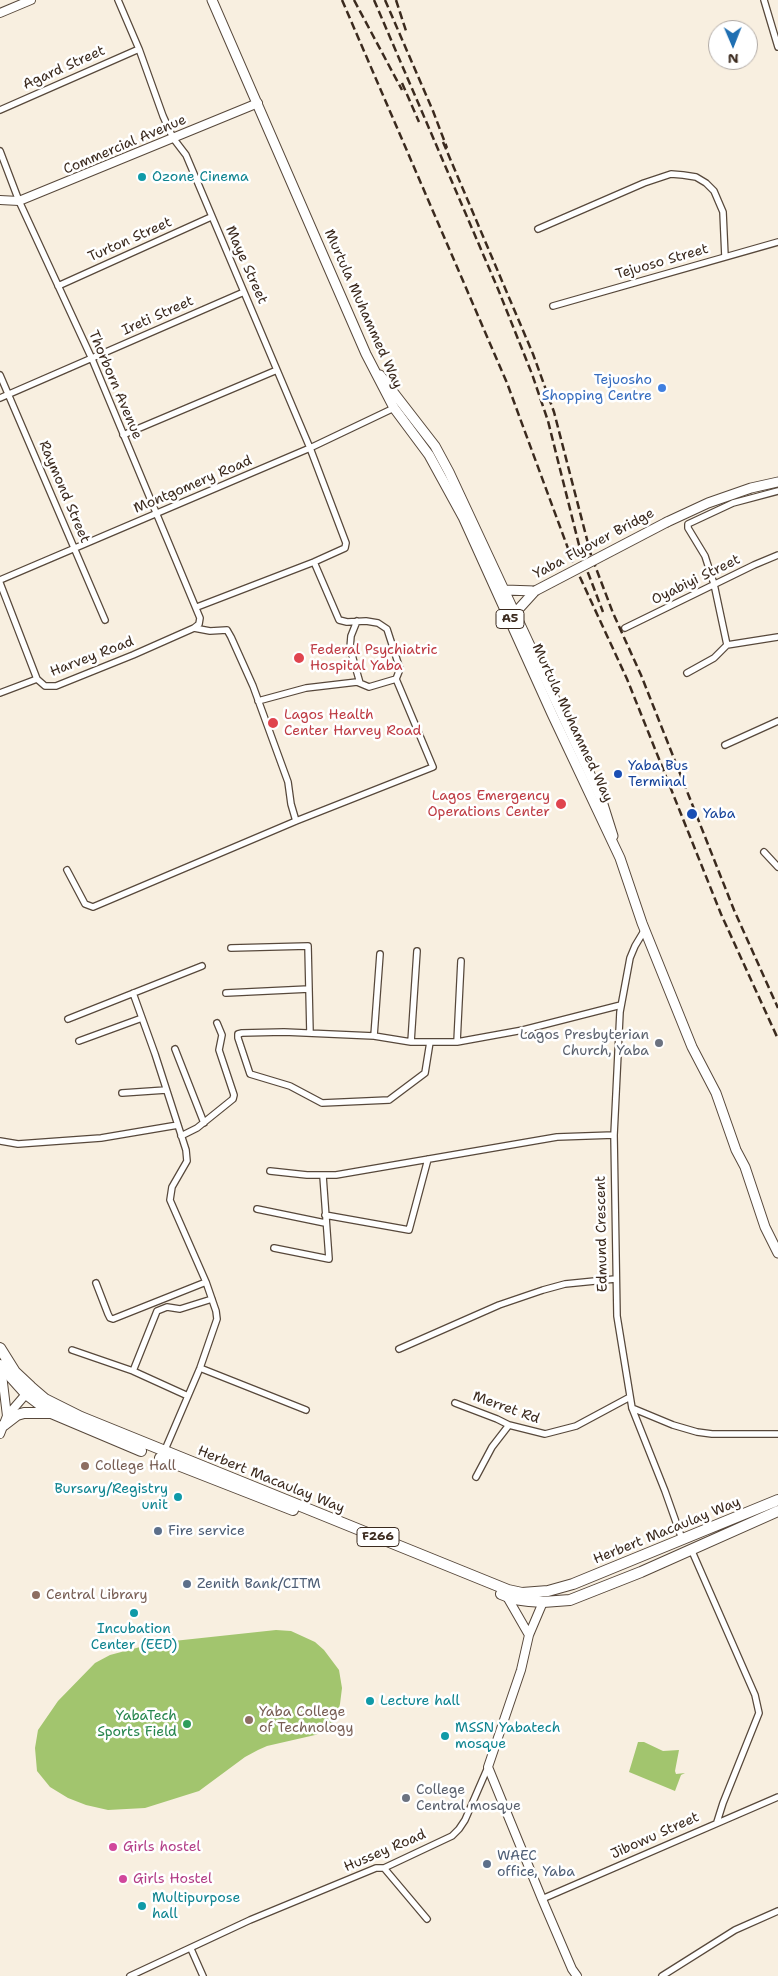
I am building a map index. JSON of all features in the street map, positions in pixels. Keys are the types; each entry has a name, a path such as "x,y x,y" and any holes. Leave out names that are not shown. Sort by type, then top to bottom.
{"highway":[{"name":"Herbert Macaulay Way","path":"0,1348 15,1372 45,1399 81,1418 508,1590 522,1593 561,1588 778,1500"},
{"name":"Herbert Macaulay Way","path":"0,1365 26,1394 52,1413 88,1430 210,1476 514,1599 543,1602 570,1600 593,1592 778,1511"},
{"path":"4,1425 17,1415 24,1413 52,1413"}],"main road":[{"name":"Murtula Muhammed Way","path":"212,0 366,354 394,408 429,456 463,516 552,714 620,858 642,923 692,1047 716,1093 736,1150 745,1167 765,1227 778,1253"},
{"path":"366,354 379,375 435,446 449,472 601,798 620,858"},
{"name":"Yaba Flyover Bridge","path":"515,613 535,591 667,522 708,503 750,488 778,482"},
{"name":"Yaba Flyover Bridge","path":"505,590 535,591"}],"street":[{"path":"0,14 31,0"},
{"name":"Maye Street","path":"118,0 139,49 162,116 173,138 186,155 310,448 346,543 345,548 314,562"},
{"path":"764,0 778,47"},
{"name":"Agard Street","path":"0,110 139,49"},
{"name":"Commercial Avenue","path":"0,200 20,201 258,103"},
{"name":"Thorborn Avenue","path":"0,151 20,201 92,359 175,561 197,607"},
{"path":"538,229 644,183 671,174 683,175 696,177 714,190 723,212 725,257"},
{"name":"Turton Street","path":"58,286 211,217"},
{"name":"Tejuoso Street","path":"553,306 778,242"},
{"name":"Ireti Street","path":"0,398 244,292"},
{"path":"123,435 276,370"},
{"name":"Raymond Street","path":"0,375 105,620"},
{"name":"Montgomery Road","path":"0,582 74,548 310,448 394,408"},
{"path":"727,645 714,584 705,556 688,528 688,524 733,503 778,491"},
{"name":"Oyabiyi Street","path":"625,628 778,555"},
{"path":"67,870 85,904 93,907 296,821 433,767 396,679 400,668 387,629 378,623 339,620 314,562 197,607 200,618 199,624 194,628"},
{"path":"0,582 37,679"},
{"path":"357,621 351,636 350,648 360,682"},
{"path":"194,628 210,631 227,630 253,686 288,782 296,821"},
{"name":"Harvey Road","path":"0,693 37,679 45,686 56,686 194,628"},
{"path":"687,673 714,658 727,645 778,636"},
{"path":"258,701 306,688 360,682 369,687 396,679"},
{"path":"725,745 778,722"},
{"path":"764,852 778,867"},
{"name":"Edmund Crescent","path":"642,923 644,931 630,958 621,1005 614,1134 617,1316 632,1408 682,1539"},
{"path":"231,948 308,946 310,1033"},
{"path":"411,1042 417,951"},
{"path":"374,1036 380,954"},
{"path":"458,1042 461,961"},
{"path":"68,1019 202,966"},
{"path":"226,993 309,989"},
{"path":"133,993 186,1150 187,1161 172,1187 170,1200 206,1282 216,1319 200,1368 164,1452"},
{"path":"430,1042 426,1073 384,1101 322,1103 316,1102 290,1086 250,1074 238,1034 310,1033 374,1036 411,1042 430,1042 458,1042 523,1030 621,1005"},
{"path":"78,1041 142,1018"},
{"path":"181,1136 204,1123 229,1103 234,1095 219,1050 222,1037 216,1023"},
{"path":"175,1049 204,1123"},
{"path":"122,1093 166,1090"},
{"path":"0,1141 18,1144 101,1138 178,1125"},
{"path":"270,1171 323,1176 557,1137 614,1134"},
{"path":"324,1216 409,1230 428,1159"},
{"path":"274,1248 329,1259 324,1216 323,1176"},
{"path":"257,1209 326,1223"},
{"path":"399,1349 499,1305 543,1290 579,1282 615,1279"},
{"path":"96,1283 108,1314 113,1319 206,1282"},
{"path":"133,1371 157,1311 167,1306 178,1309 186,1308 212,1299"},
{"path":"72,1350 133,1371 188,1396"},
{"path":"0,1365 4,1425"},
{"path":"200,1368 306,1410"},
{"path":"4,1425 26,1394"},
{"name":"Merret Rd","path":"455,1403 509,1425 545,1434 559,1432 576,1426 630,1397"},
{"path":"632,1408 673,1425 697,1432 712,1434 778,1434"},
{"path":"476,1477 492,1447 509,1425"},
{"path":"691,1549 755,1694 759,1712 717,1822"},
{"path":"506,1596 529,1635"},
{"name":"Hussey Road","path":"130,1976 250,1920 376,1868 384,1868 452,1836 465,1820 488,1766 521,1670 529,1635 543,1602"},
{"path":"488,1766 542,1899 575,1973 583,1976"},
{"name":"Jibowu Street","path":"542,1899 778,1797"},
{"path":"384,1868 427,1919"},
{"path":"662,1976 735,1930 778,1911"},
{"path":"191,1949 202,1976"}],"green space":[{"name":"YabaTech Sports Field","path":"276,1630 291,1631 315,1642 324,1650 339,1670 342,1688 340,1704 336,1719 328,1729 315,1735 267,1746 245,1757 199,1791 145,1808 108,1810 86,1805 68,1798 50,1787 37,1771 35,1748 38,1730 58,1701 95,1663 110,1655 155,1643"},
{"path":"638,1742 644,1742 663,1751 679,1750 675,1771 676,1774 685,1773 681,1775 675,1791 629,1772"}],"railway":[{"path":"342,0 507,383 573,562 627,679 721,914 778,1039"},
{"path":"354,0 402,90"},
{"path":"374,0 498,289 532,374 548,421 582,557 603,612"},
{"path":"385,0 447,148"},
{"path":"396,0 407,34"},
{"path":"402,83 419,122"},
{"path":"443,142 533,354 554,412 591,555 613,613 641,675 734,910 778,1008"}],"place":[{"name":"Ozone Cinema","path":"142,177"},
{"name":"Tejuosho Shopping Centre","path":"662,388"},
{"name":"Federal Psychiatric Hospital Yaba","path":"299,658"},
{"name":"Lagos Health Center Harvey Road","path":"273,723"},
{"name":"Yaba Bus Terminal","path":"618,774"},
{"name":"Lagos Emergency Operations Center","path":"561,804"},
{"name":"Yaba","path":"692,814"},
{"name":"Lagos Presbyterian Church, Yaba","path":"659,1043"},
{"name":"College Hall","path":"85,1466"},
{"name":"Bursary/Registry unit","path":"178,1497"},
{"name":"Fire service","path":"158,1531"},
{"name":"Zenith Bank/CITM","path":"187,1584"},
{"name":"Central Library","path":"36,1595"},
{"name":"Incubation Center (EED)","path":"134,1613"},
{"name":"Lecture hall","path":"370,1701"},
{"name":"Yaba College of Technology","path":"249,1720"},
{"name":"YabaTech Sports Field","path":"187,1724"},
{"name":"MSSN Yabatech mosque","path":"445,1736"},
{"name":"College Central mosque","path":"406,1798"},
{"name":"Girls hostel","path":"113,1847"},
{"name":"WAEC office, Yaba","path":"487,1864"},
{"name":"Girls Hostel","path":"123,1879"},
{"name":"Multipurpose hall","path":"142,1906"}]}
